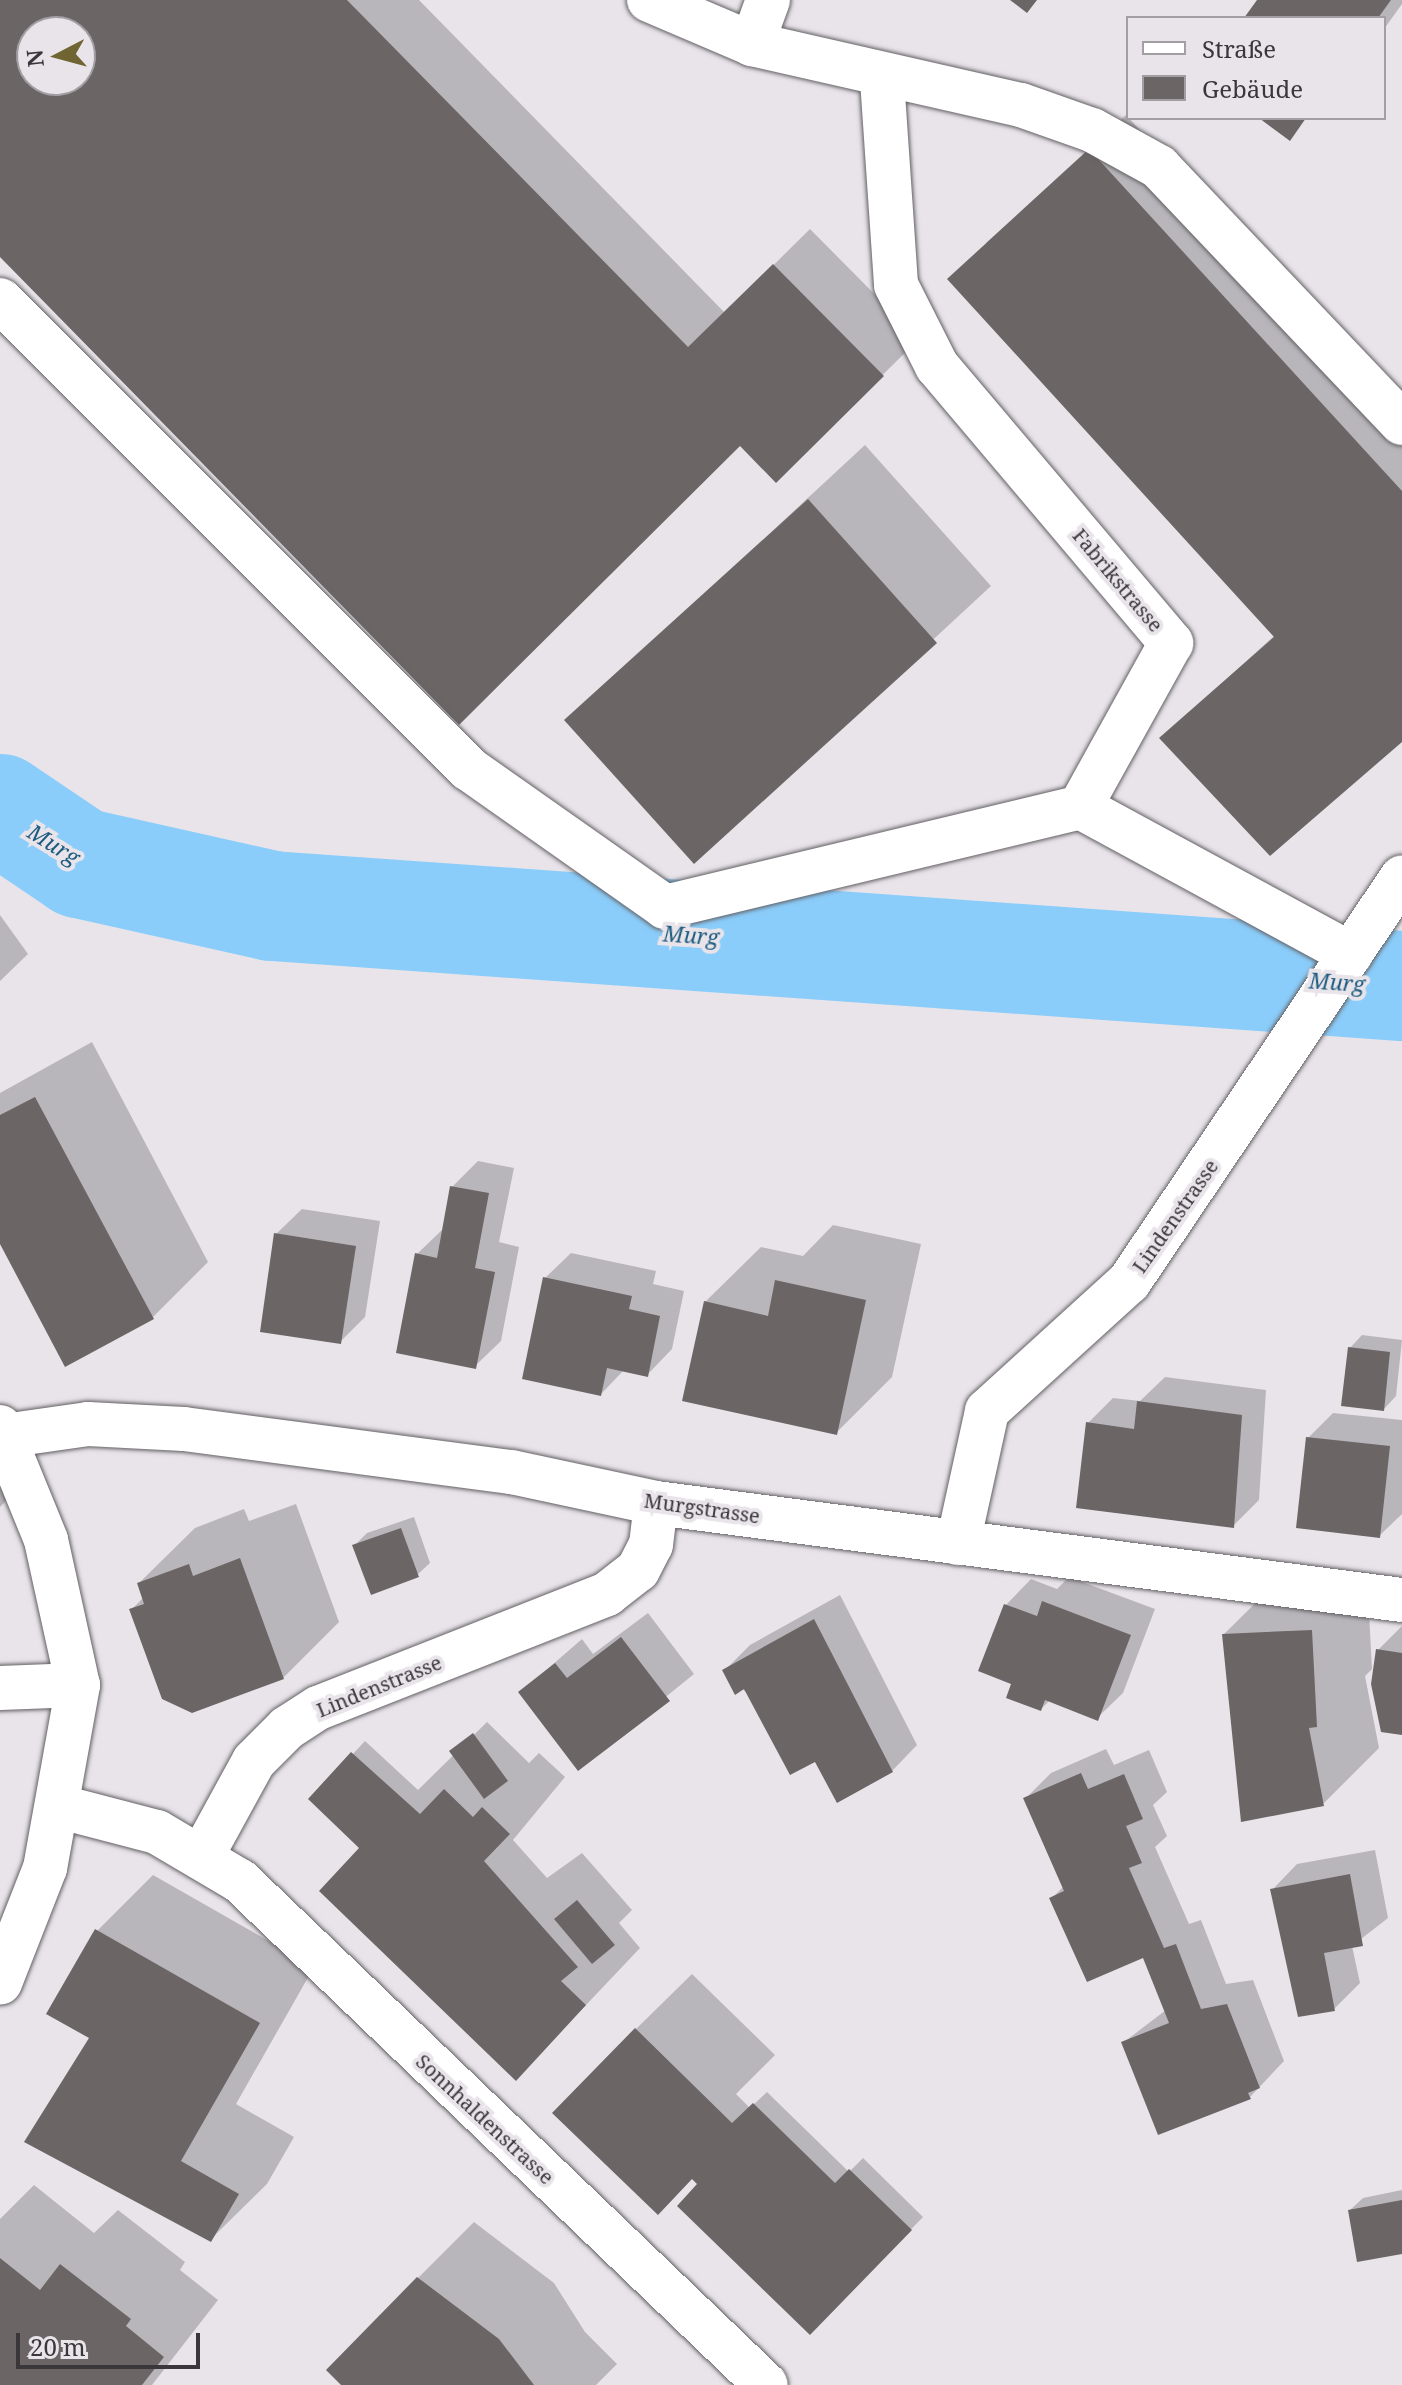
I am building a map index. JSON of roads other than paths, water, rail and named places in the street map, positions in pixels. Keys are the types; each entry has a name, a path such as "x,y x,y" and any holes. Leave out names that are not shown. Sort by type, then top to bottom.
{"street":[{"path":"649,0 752,44 882,79 1021,105 1092,130 1159,167 1402,423"},
{"path":"752,44 768,0"},
{"name":"Fabrikstrasse","path":"882,79 896,285 937,366 1171,643 1080,807"},
{"path":"0,300 469,769 665,907 1080,807 1359,941"},
{"name":"Lindenstrasse","path":"958,1543 987,1411 1129,1282 1257,1101 1402,878"},
{"name":"Murgstrasse","path":"2,1432 88,1424 184,1429 512,1472 656,1503 1402,1600"},
{"path":"0,1983 61,1807 78,1685 46,1540 2,1432"},
{"name":"Lindenstrasse","path":"203,1854 254,1761 287,1728 318,1708 607,1594 638,1570 651,1545 656,1503"},
{"path":"0,1688 78,1685"},
{"path":"61,1807 157,1832 203,1854"},
{"name":"Sonnhaldenstrasse","path":"203,1854 240,1881 766,2385"}],"waterway":[{"name":"Murg","path":"0,809 80,863 272,906 1402,986"}]}
